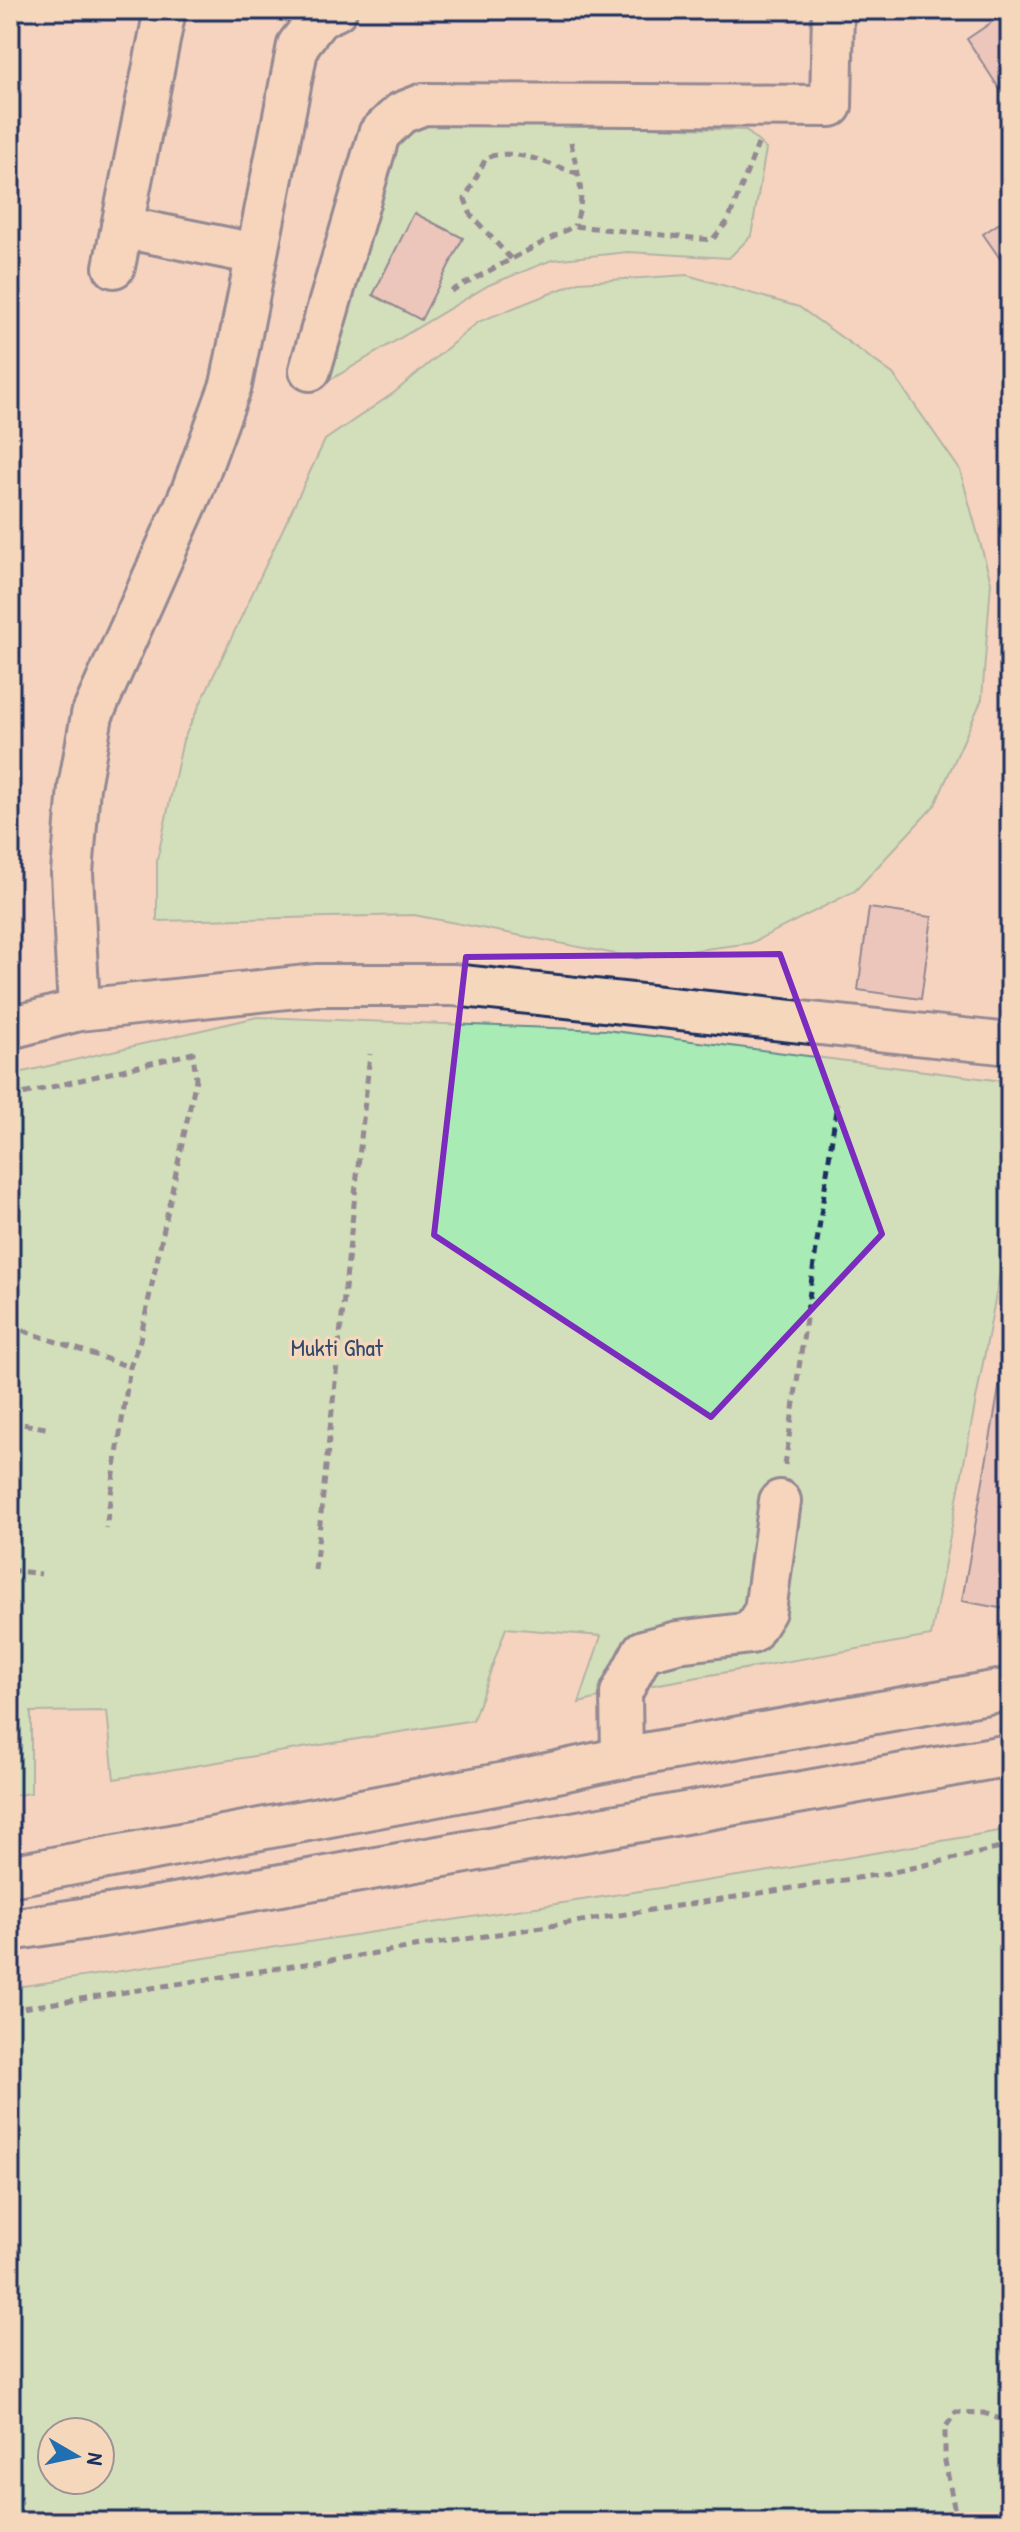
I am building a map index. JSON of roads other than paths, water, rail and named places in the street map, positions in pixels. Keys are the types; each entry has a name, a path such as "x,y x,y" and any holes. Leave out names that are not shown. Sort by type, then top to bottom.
{"street":[{"path":"114,267 165,10"},
{"path":"79,1010 72,873 79,787 92,715 192,491 231,385 298,45 320,17 336,10"},
{"path":"310,370 379,134 401,113 424,104 831,106 833,10"},
{"path":"122,227 256,254"},
{"path":"10,1028 79,1010 316,985 453,985 1010,1044"},
{"path":"622,1758 621,1693 643,1651 677,1642 751,1633 765,1611 780,1501"},
{"path":"10,1876 622,1758 1010,1689"},
{"path":"10,1930 141,1910 1010,1755"}],"park label":[{"name":"Mukti Ghat","path":"337,1347"}]}
